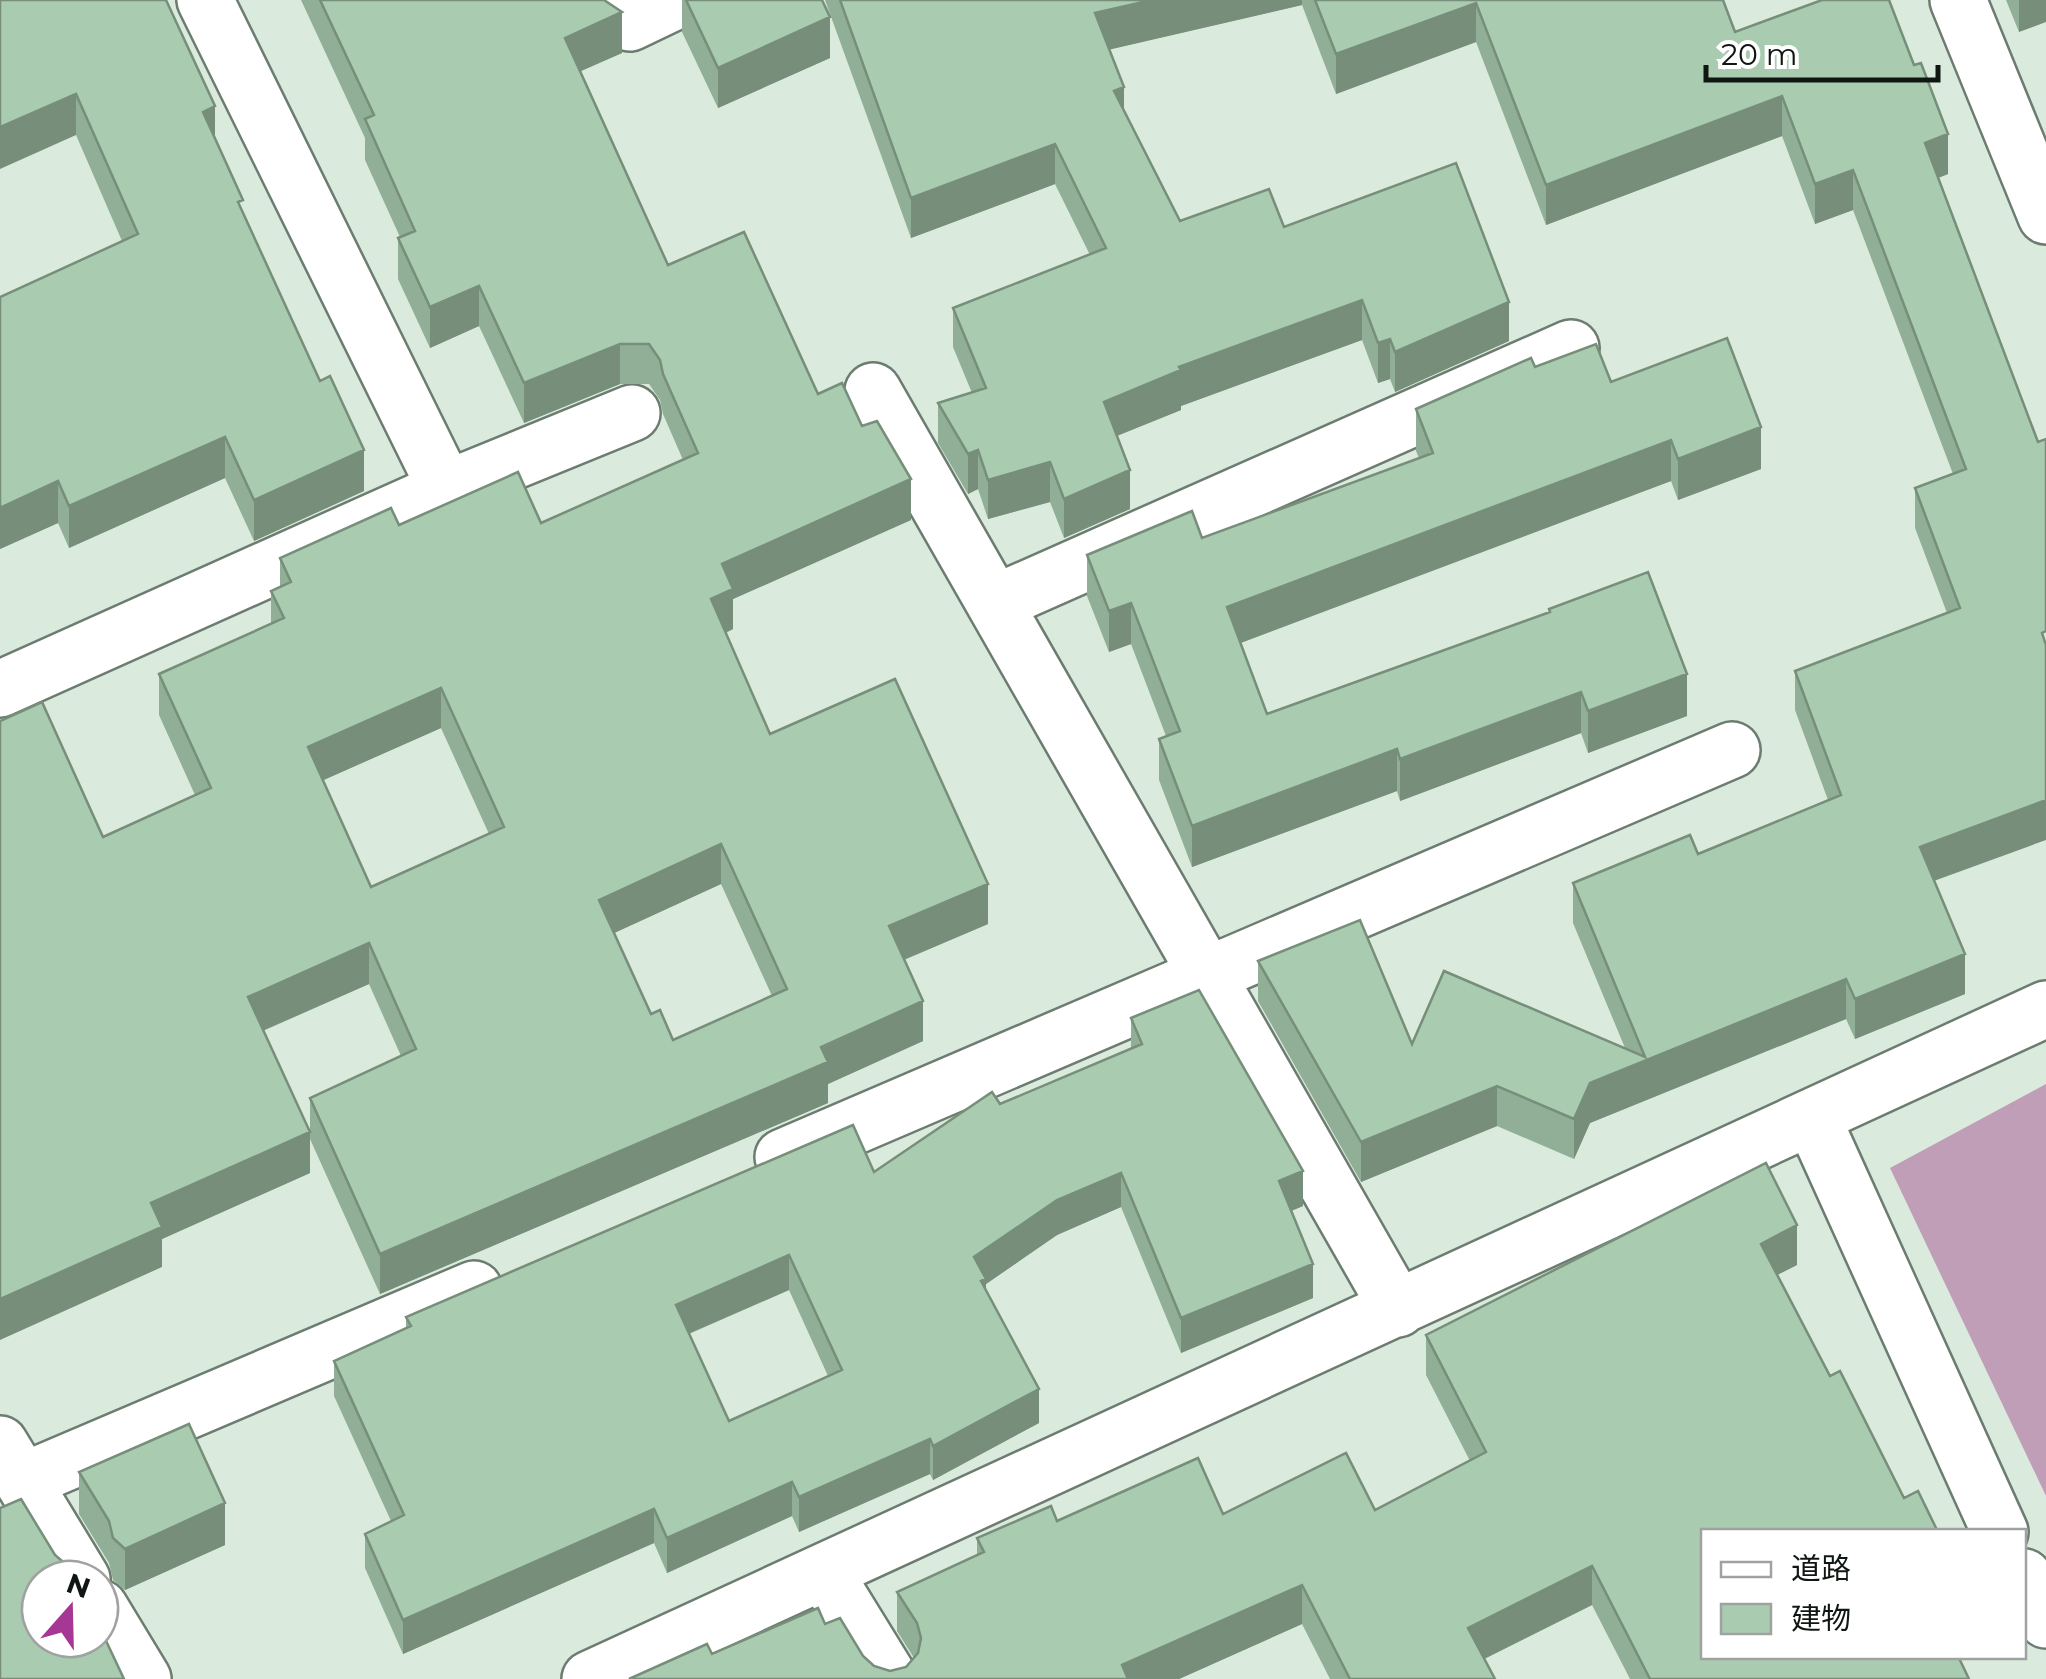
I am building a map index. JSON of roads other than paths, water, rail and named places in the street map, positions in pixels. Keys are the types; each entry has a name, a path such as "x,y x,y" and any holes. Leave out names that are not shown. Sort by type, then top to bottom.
{"street":[{"path":"204,0 446,489"},
{"path":"615,0 630,23 678,0"},
{"path":"1958,0 2046,216"},
{"path":"995,602 1571,348"},
{"path":"873,391 1398,1309"},
{"path":"0,689 446,489 632,413"},
{"path":"734,1178 1732,750"},
{"path":"590,1679 2046,1009"},
{"path":"1812,1116 1999,1529"},
{"path":"70,1559 11,1462 515,1271"},
{"path":"824,1572 890,1679"},
{"path":"2026,1581 2046,1620"},
{"path":"120,1641 143,1679"}]}
